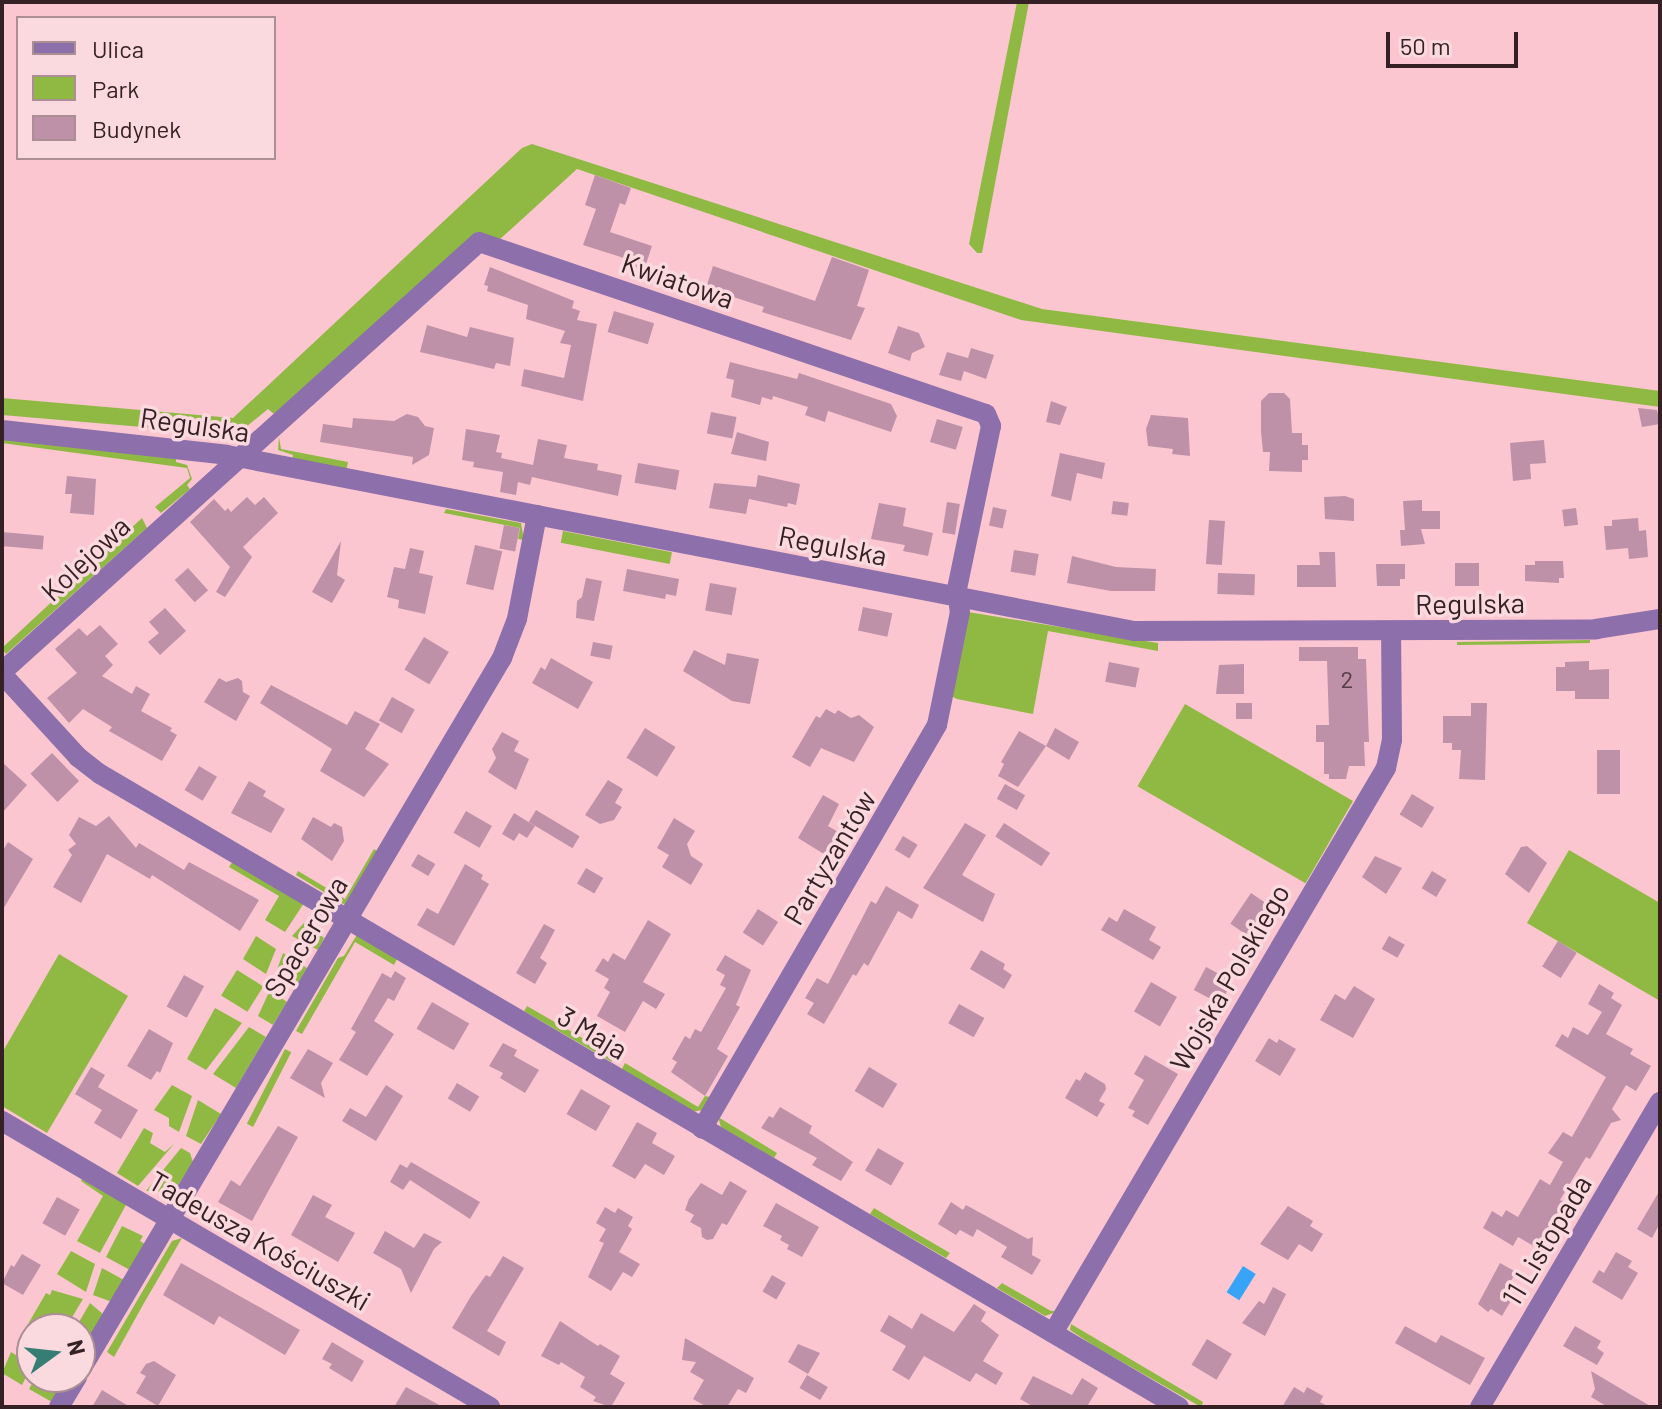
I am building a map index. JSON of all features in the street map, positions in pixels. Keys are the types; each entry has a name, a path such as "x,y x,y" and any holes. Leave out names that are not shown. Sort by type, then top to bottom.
{"street":[{"name":"Kwiatowa","path":"238,457 463,254 477,243 485,242 986,414 991,426 957,589 958,598"},
{"name":"Regulska","path":"2,430 238,457 1140,632 1596,629 1660,619"},
{"path":"194,450 206,465 207,485"},
{"name":"Kolejowa","path":"2,673 238,457"},
{"name":"Spacerowa","path":"96,1343 506,650 517,619 537,515"},
{"name":"Partyzantów","path":"702,1128 936,729 960,612 958,598"},
{"name":"Wojska Polskiego","path":"1053,1333 1386,768 1392,740 1391,632"},
{"name":"3 Maja","path":"2,673 93,769 1179,1407"},
{"name":"11 Listopada","path":"1480,1407 1660,1102"},
{"name":"Tadeusza Kościuszki","path":"2,1121 490,1407"}],"green space":[{"path":"1017,2 1029,2 982,253 977,253 969,244"},
{"path":"532,144 1042,309 1660,391 1660,407 1021,320 577,169 498,241 477,232 274,414 268,409 236,435 2,415 2,398 233,418 522,148"},
{"path":"279,437 281,449 348,462 346,472 292,461 293,455 278,450"},
{"path":"2,438 176,456 176,462 187,465 192,479 187,485 190,489 161,513 155,507 190,478 187,468 2,443"},
{"path":"446,509 521,523 524,540 518,539 520,528 444,513"},
{"path":"142,518 147,528 6,654 2,648"},
{"path":"563,531 672,552 670,564 561,543"},
{"path":"968,612 1158,643 1158,651 1048,631 1033,714 957,699 951,696"},
{"path":"1590,640 1590,643 1457,645 1457,642"},
{"path":"1185,704 1353,801 1306,883 1138,786"},
{"path":"374,849 379,852 345,905 296,875 298,871 345,899"},
{"path":"1569,850 1660,903 1660,1001 1527,923"},
{"path":"233,861 304,903 285,932 265,920 279,896 229,867"},
{"path":"304,923 324,938 318,950 292,936"},
{"path":"358,933 398,957 394,965 355,942 302,1034 296,1031 338,958 344,956"},
{"path":"256,936 276,949 266,974 243,959"},
{"path":"283,953 307,968 295,989 274,978"},
{"path":"59,954 128,996 47,1133 2,1106 2,1053"},
{"path":"237,970 263,986 247,1012 221,995"},
{"path":"270,990 287,1002 273,1025 258,1016"},
{"path":"527,1006 614,1056 611,1062 524,1011"},
{"path":"215,1008 242,1023 206,1070 187,1059"},
{"path":"249,1027 266,1037 236,1088 213,1074"},
{"path":"285,1049 291,1052 253,1127 247,1124"},
{"path":"625,1063 698,1107 705,1096 710,1097 702,1110 692,1112 622,1069"},
{"path":"172,1085 192,1096 179,1132 169,1126 169,1118 154,1110"},
{"path":"198,1100 221,1114 201,1144 186,1136"},
{"path":"718,1117 777,1153 774,1158 721,1127"},
{"path":"144,1128 153,1133 150,1143 165,1152 174,1144 138,1186 117,1173"},
{"path":"181,1148 190,1153 193,1162 174,1192 146,1191"},
{"path":"82,1179 127,1203 100,1253 77,1241 103,1196"},
{"path":"874,1208 950,1253 946,1258 870,1214"},
{"path":"122,1226 143,1236 140,1241 145,1244 130,1270 106,1257"},
{"path":"182,1238 114,1357 107,1352 172,1241"},
{"path":"71,1251 95,1264 86,1292 57,1274"},
{"path":"102,1268 124,1280 112,1302 93,1295"},
{"path":"1002,1283 1051,1311 1059,1311 1045,1316 997,1288"},
{"path":"52,1290 83,1299 75,1313 34,1313 46,1293 50,1295"},
{"path":"90,1303 104,1315 96,1328 96,1313 84,1313"},
{"path":"1071,1324 1203,1402 1201,1407 1096,1347 1070,1330"},
{"path":"11,1352 16,1355 16,1381 2,1373"},
{"path":"36,1393 58,1393 52,1402"}],"water":[{"path":"1243,1266 1256,1274 1239,1300 1227,1292"}],"building":[{"path":"595,175 631,188 625,205 620,203 610,232 652,246 644,270 622,263 624,258 583,245 596,209 585,205"},
{"path":"832,257 869,270 857,306 865,308 851,340 762,312 764,307 706,288 713,266 815,301"},
{"path":"490,267 574,301 572,308 580,311 577,320 597,324 583,401 521,386 524,369 564,378 571,345 560,343 565,331 526,319 528,305 487,291 488,286 484,285"},
{"path":"614,311 654,323 648,344 608,332"},
{"path":"427,325 467,337 470,327 514,338 510,366 496,363 494,369 420,352"},
{"path":"898,326 919,333 925,347 912,353 910,361 888,353"},
{"path":"971,348 994,355 986,379 964,371 961,381 939,375 947,352 968,358"},
{"path":"730,362 797,379 799,373 891,404 897,416 891,432 828,411 825,422 805,415 808,407 773,396 772,400 762,397 760,405 731,397 734,380 726,378"},
{"path":"1269,393 1284,393 1290,399 1292,433 1302,433 1302,445 1308,445 1308,460 1302,460 1302,472 1269,471 1270,452 1263,452 1261,401"},
{"path":"1051,401 1067,407 1060,425 1046,422"},
{"path":"1638,408 1657,410 1660,424 1642,427"},
{"path":"711,412 737,417 732,439 707,434"},
{"path":"407,414 418,417 425,426 434,428 429,455 412,465 413,457 320,442 323,424 352,428 353,418 394,421"},
{"path":"1151,415 1188,418 1190,456 1172,454 1173,449 1148,446 1146,429"},
{"path":"937,419 963,427 956,450 930,442"},
{"path":"466,429 500,435 496,452 502,453 501,458 533,465 538,439 567,445 564,458 598,464 597,470 622,475 618,496 532,477 530,485 518,482 516,495 500,492 503,472 473,467 474,462 462,460"},
{"path":"737,432 769,442 766,461 731,454"},
{"path":"1544,440 1546,463 1530,464 1531,479 1513,481 1510,443"},
{"path":"1060,453 1105,463 1102,479 1077,473 1071,501 1051,496"},
{"path":"638,463 679,470 676,490 635,483"},
{"path":"758,475 800,484 796,505 788,503 787,507 749,499 746,514 709,508 714,483 756,487"},
{"path":"67,476 96,479 94,515 70,513 72,494 65,494"},
{"path":"247,497 255,505 264,497 278,513 243,547 252,557 225,597 216,592 230,567 190,522 214,499 225,511 228,508 231,512"},
{"path":"1324,497 1354,499 1354,521 1325,519"},
{"path":"1422,500 1422,511 1440,511 1440,529 1421,529 1425,544 1401,546 1400,530 1405,530 1403,501"},
{"path":"1113,501 1129,503 1127,516 1111,514"},
{"path":"947,502 960,504 955,535 942,533"},
{"path":"879,503 906,508 903,526 933,533 928,556 903,551 905,545 871,539"},
{"path":"993,507 1007,510 1003,528 989,526"},
{"path":"1576,508 1578,525 1564,527 1562,510"},
{"path":"1638,518 1639,531 1646,530 1648,557 1629,559 1628,548 1606,550 1604,526 1612,526 1612,520"},
{"path":"1209,520 1225,521 1222,565 1206,564"},
{"path":"504,525 520,528 515,552 499,549"},
{"path":"2,532 44,536 43,550 2,546"},
{"path":"341,541 337,575 345,580 332,603 312,592"},
{"path":"475,545 502,551 493,590 466,584"},
{"path":"410,548 424,551 419,573 433,576 425,614 398,608 399,600 387,597 394,567 405,569"},
{"path":"1014,550 1039,554 1035,576 1011,572"},
{"path":"1319,552 1335,552 1336,587 1297,587 1297,565 1320,565"},
{"path":"1072,556 1116,567 1156,569 1155,591 1111,591 1067,583"},
{"path":"1535,561 1563,561 1564,578 1559,578 1559,583 1525,581 1525,565 1535,565"},
{"path":"1455,563 1479,563 1479,586 1455,586"},
{"path":"1376,564 1405,564 1405,579 1400,579 1400,586 1377,586"},
{"path":"188,568 208,590 195,602 175,580"},
{"path":"627,569 679,579 676,596 666,594 665,599 623,591"},
{"path":"1218,573 1255,574 1254,595 1217,594"},
{"path":"586,578 602,581 594,621 576,618 577,601 582,597"},
{"path":"710,583 737,588 732,615 705,611"},
{"path":"863,607 892,613 887,637 858,630"},
{"path":"165,608 186,631 160,655 148,642 159,633 149,622"},
{"path":"100,625 118,644 105,656 113,665 102,676 132,694 136,686 150,694 141,711 172,728 170,731 177,735 162,761 109,731 112,727 83,709 69,723 47,698 77,673 55,649 79,628 87,636"},
{"path":"424,637 449,652 429,685 404,670"},
{"path":"593,642 613,646 610,660 590,656"},
{"path":"1299,647 1358,647 1358,659 1366,659 1369,742 1364,742 1365,766 1349,766 1346,779 1329,779 1329,774 1324,774 1324,742 1316,742 1316,725 1329,725 1327,661 1299,661"},
{"path":"694,650 725,665 727,653 759,659 750,704 732,701 683,671"},
{"path":"551,658 593,682 578,709 532,683 541,667 545,670"},
{"path":"1589,661 1589,670 1609,669 1609,699 1575,699 1575,691 1556,691 1556,667 1565,667 1565,662"},
{"path":"1109,662 1139,668 1136,688 1105,682"},
{"path":"1244,664 1244,694 1216,694 1219,665"},
{"path":"219,678 226,682 238,678 242,681 243,692 250,696 236,721 204,702"},
{"path":"271,685 347,725 355,711 380,724 365,749 389,764 364,797 320,771 332,749 260,703"},
{"path":"392,697 415,710 402,733 379,721"},
{"path":"1236,703 1252,703 1252,719 1236,719"},
{"path":"1471,703 1487,703 1485,780 1459,779 1461,750 1452,750 1452,743 1443,743 1443,716 1471,716"},
{"path":"826,709 835,714 838,710 851,718 859,715 874,727 854,762 821,748 810,767 792,757 816,716 820,718"},
{"path":"645,728 676,747 657,777 626,758"},
{"path":"1055,728 1079,742 1069,760 1046,746"},
{"path":"1019,731 1046,746 1018,787 998,776 1004,764 1001,762"},
{"path":"502,732 519,741 514,751 529,759 516,790 488,772 496,758 492,749"},
{"path":"1597,750 1620,750 1620,794 1597,794"},
{"path":"52,753 79,781 58,802 30,774"},
{"path":"2,762 27,785 2,813"},
{"path":"199,766 217,777 203,801 185,790"},
{"path":"608,780 623,789 615,803 622,807 614,820 600,824 585,815"},
{"path":"249,781 266,791 263,796 285,809 271,833 231,813"},
{"path":"1005,784 1025,795 1017,810 997,799"},
{"path":"1412,794 1434,807 1422,828 1400,815"},
{"path":"823,795 839,804 828,826 845,836 832,859 798,838"},
{"path":"536,810 580,836 573,848 529,822"},
{"path":"466,811 492,826 479,848 454,833"},
{"path":"514,813 535,826 527,838 519,833 514,841 502,834"},
{"path":"109,816 136,848 139,843 184,870 189,862 259,900 240,931 152,875 150,879 107,854 81,903 53,887 72,855 68,850 76,844 69,835 79,817 96,826"},
{"path":"313,817 331,827 334,823 342,827 344,841 332,861 301,839"},
{"path":"674,818 695,831 687,844 691,856 703,864 691,885 662,867 669,855 657,848"},
{"path":"965,823 986,835 962,875 995,894 983,922 923,888"},
{"path":"1004,823 1050,853 1041,866 995,836"},
{"path":"903,836 918,845 909,858 895,850"},
{"path":"8,842 33,859 2,911 2,852"},
{"path":"1527,846 1547,863 1529,893 1505,874 1521,847"},
{"path":"418,854 435,864 428,876 411,866"},
{"path":"1375,856 1402,868 1386,894 1362,877"},
{"path":"465,864 483,875 481,879 489,884 454,946 417,925 427,908 438,914"},
{"path":"586,868 603,878 594,894 577,884"},
{"path":"1432,871 1447,880 1436,897 1422,888"},
{"path":"886,886 919,905 912,919 898,911 868,966 864,963 856,976 853,974 824,1024 807,1014 814,1003 805,998 817,978 828,984 871,901 876,904"},
{"path":"1251,893 1275,909 1254,940 1230,924"},
{"path":"758,909 778,922 763,946 743,932"},
{"path":"1124,909 1156,927 1149,940 1161,947 1153,960 1101,930 1109,917 1117,922"},
{"path":"648,920 671,934 643,982 665,994 656,1009 643,1001 625,1032 597,1016 610,992 604,988 609,979 595,971 603,958 608,962 613,953 625,960"},
{"path":"544,924 555,930 540,958 547,963 535,984 516,973"},
{"path":"1389,936 1405,945 1397,958 1382,949"},
{"path":"1558,941 1577,953 1561,978 1542,966"},
{"path":"981,950 1005,964 1003,969 1012,975 1004,989 970,969"},
{"path":"725,955 751,970 736,1005 740,1007 717,1049 728,1056 705,1096 671,1072 677,1062 672,1059 685,1036 690,1039 695,1029 701,1032 726,988 720,985 725,975 716,970"},
{"path":"1206,967 1232,981 1220,1004 1194,990"},
{"path":"395,971 406,978 394,1001 388,998 374,1021 394,1034 367,1076 339,1060 356,1032 351,1029 382,973 391,978"},
{"path":"184,975 204,986 187,1018 167,1006"},
{"path":"1151,982 1177,997 1160,1026 1134,1011"},
{"path":"1599,984 1614,993 1611,998 1622,1005 1606,1034 1633,1049 1630,1054 1651,1066 1636,1091 1626,1085 1612,1109 1621,1120 1611,1123 1590,1159 1586,1157 1560,1200 1565,1202 1539,1249 1518,1237 1513,1246 1483,1228 1492,1211 1502,1217 1506,1210 1518,1217 1540,1179 1550,1185 1563,1162 1548,1153 1563,1132 1572,1137 1606,1077 1555,1046 1562,1034 1568,1038 1573,1027 1588,1035 1602,1012 1588,1004"},
{"path":"1354,986 1375,999 1353,1038 1320,1020 1335,994 1345,1000"},
{"path":"432,1002 469,1023 454,1050 417,1029"},
{"path":"959,1004 984,1018 974,1037 948,1023"},
{"path":"149,1029 173,1043 160,1073 157,1071 151,1080 127,1066"},
{"path":"1269,1038 1277,1043 1279,1039 1296,1049 1280,1076 1255,1061"},
{"path":"503,1043 517,1050 514,1056 539,1070 525,1093 500,1078 503,1073 489,1066"},
{"path":"308,1049 333,1063 321,1083 325,1098 290,1078"},
{"path":"1145,1055 1178,1074 1148,1125 1132,1116 1135,1111 1128,1108 1144,1080 1134,1074"},
{"path":"91,1067 105,1075 98,1087 138,1110 121,1139 94,1123 102,1110 75,1094"},
{"path":"869,1067 897,1084 883,1108 855,1091"},
{"path":"1085,1072 1105,1084 1106,1089 1099,1101 1105,1104 1097,1117 1065,1098 1076,1079 1080,1081"},
{"path":"457,1083 479,1096 470,1112 448,1098"},
{"path":"386,1085 403,1096 376,1141 342,1121 350,1108 366,1117"},
{"path":"581,1089 610,1106 596,1131 566,1114"},
{"path":"780,1107 812,1126 809,1133 853,1162 841,1181 812,1165 817,1158 761,1128"},
{"path":"637,1122 657,1133 652,1143 675,1156 664,1175 645,1164 635,1179 612,1166"},
{"path":"278,1126 298,1137 252,1221 218,1202 231,1180 240,1186"},
{"path":"878,1148 904,1163 891,1186 865,1171"},
{"path":"411,1162 480,1202 470,1219 410,1180 403,1190 390,1182 400,1164 407,1168"},
{"path":"730,1181 747,1191 727,1225 722,1223 713,1239 707,1240 702,1237 701,1228 690,1222 694,1215 685,1210 689,1199 701,1183 722,1195"},
{"path":"1660,1190 1660,1223 1652,1238 1637,1229"},
{"path":"313,1195 332,1205 325,1217 355,1233 338,1262 291,1235"},
{"path":"57,1197 80,1210 65,1236 42,1223"},
{"path":"951,1202 963,1210 966,1205 1028,1239 1033,1237 1032,1255 1041,1260 1032,1275 1001,1257 1007,1247 977,1229 973,1237 960,1230 956,1235 938,1224"},
{"path":"776,1203 819,1227 802,1257 787,1249 789,1245 780,1240 782,1236 763,1226"},
{"path":"1288,1206 1313,1221 1310,1226 1323,1234 1312,1252 1299,1244 1288,1260 1260,1244"},
{"path":"605,1207 615,1213 618,1208 633,1217 628,1226 632,1229 619,1252 640,1264 632,1277 623,1272 611,1291 588,1277 604,1243 599,1241 606,1229 596,1223"},
{"path":"385,1231 414,1248 424,1233 442,1242 434,1249 411,1293 401,1269 373,1253"},
{"path":"1616,1252 1632,1261 1628,1267 1638,1273 1622,1300 1592,1282 1599,1270 1604,1273"},
{"path":"22,1254 41,1265 23,1295 2,1283 11,1265 14,1267"},
{"path":"503,1256 524,1268 487,1331 506,1342 499,1356 452,1328 471,1296 486,1275 490,1277"},
{"path":"181,1263 300,1330 285,1355 219,1316 214,1325 163,1295"},
{"path":"1500,1263 1516,1272 1511,1281 1516,1285 1509,1297 1512,1299 1502,1316 1491,1309 1488,1312 1478,1304"},
{"path":"772,1275 786,1283 776,1299 762,1291"},
{"path":"1273,1287 1286,1294 1265,1336 1242,1323 1259,1301 1264,1304"},
{"path":"974,1304 986,1312 981,1321 999,1335 983,1361 1003,1373 996,1385 976,1373 970,1382 924,1356 909,1380 892,1370 906,1346 880,1331 889,1315 912,1329 921,1313 954,1332"},
{"path":"560,1321 598,1346 600,1344 620,1356 610,1374 625,1383 611,1407 593,1401 596,1397 580,1387 585,1377 561,1362 559,1365 541,1356"},
{"path":"1405,1326 1436,1343 1441,1335 1485,1358 1470,1385 1395,1343"},
{"path":"1575,1326 1601,1341 1597,1348 1604,1353 1597,1365 1563,1346"},
{"path":"685,1338 754,1378 746,1393 738,1389 727,1407 707,1407 693,1399 704,1380 690,1372 696,1362 682,1360"},
{"path":"1207,1339 1232,1354 1216,1380 1192,1365"},
{"path":"332,1342 364,1361 352,1382 329,1368 332,1364 322,1359"},
{"path":"798,1344 820,1353 808,1374 788,1362"},
{"path":"154,1361 176,1375 158,1406 136,1393 146,1376 140,1373 146,1364"},
{"path":"1591,1371 1652,1407 1608,1407 1591,1397 1595,1389"},
{"path":"807,1375 828,1387 820,1400 800,1388"},
{"path":"1033,1376 1072,1395 1082,1378 1098,1388 1088,1405 1091,1407 1034,1407 1020,1399"},
{"path":"406,1387 443,1407 394,1407"},
{"path":"1294,1387 1304,1393 1307,1387 1323,1396 1320,1402 1329,1407 1282,1407"},
{"path":"102,1390 130,1407 92,1407"}]}
